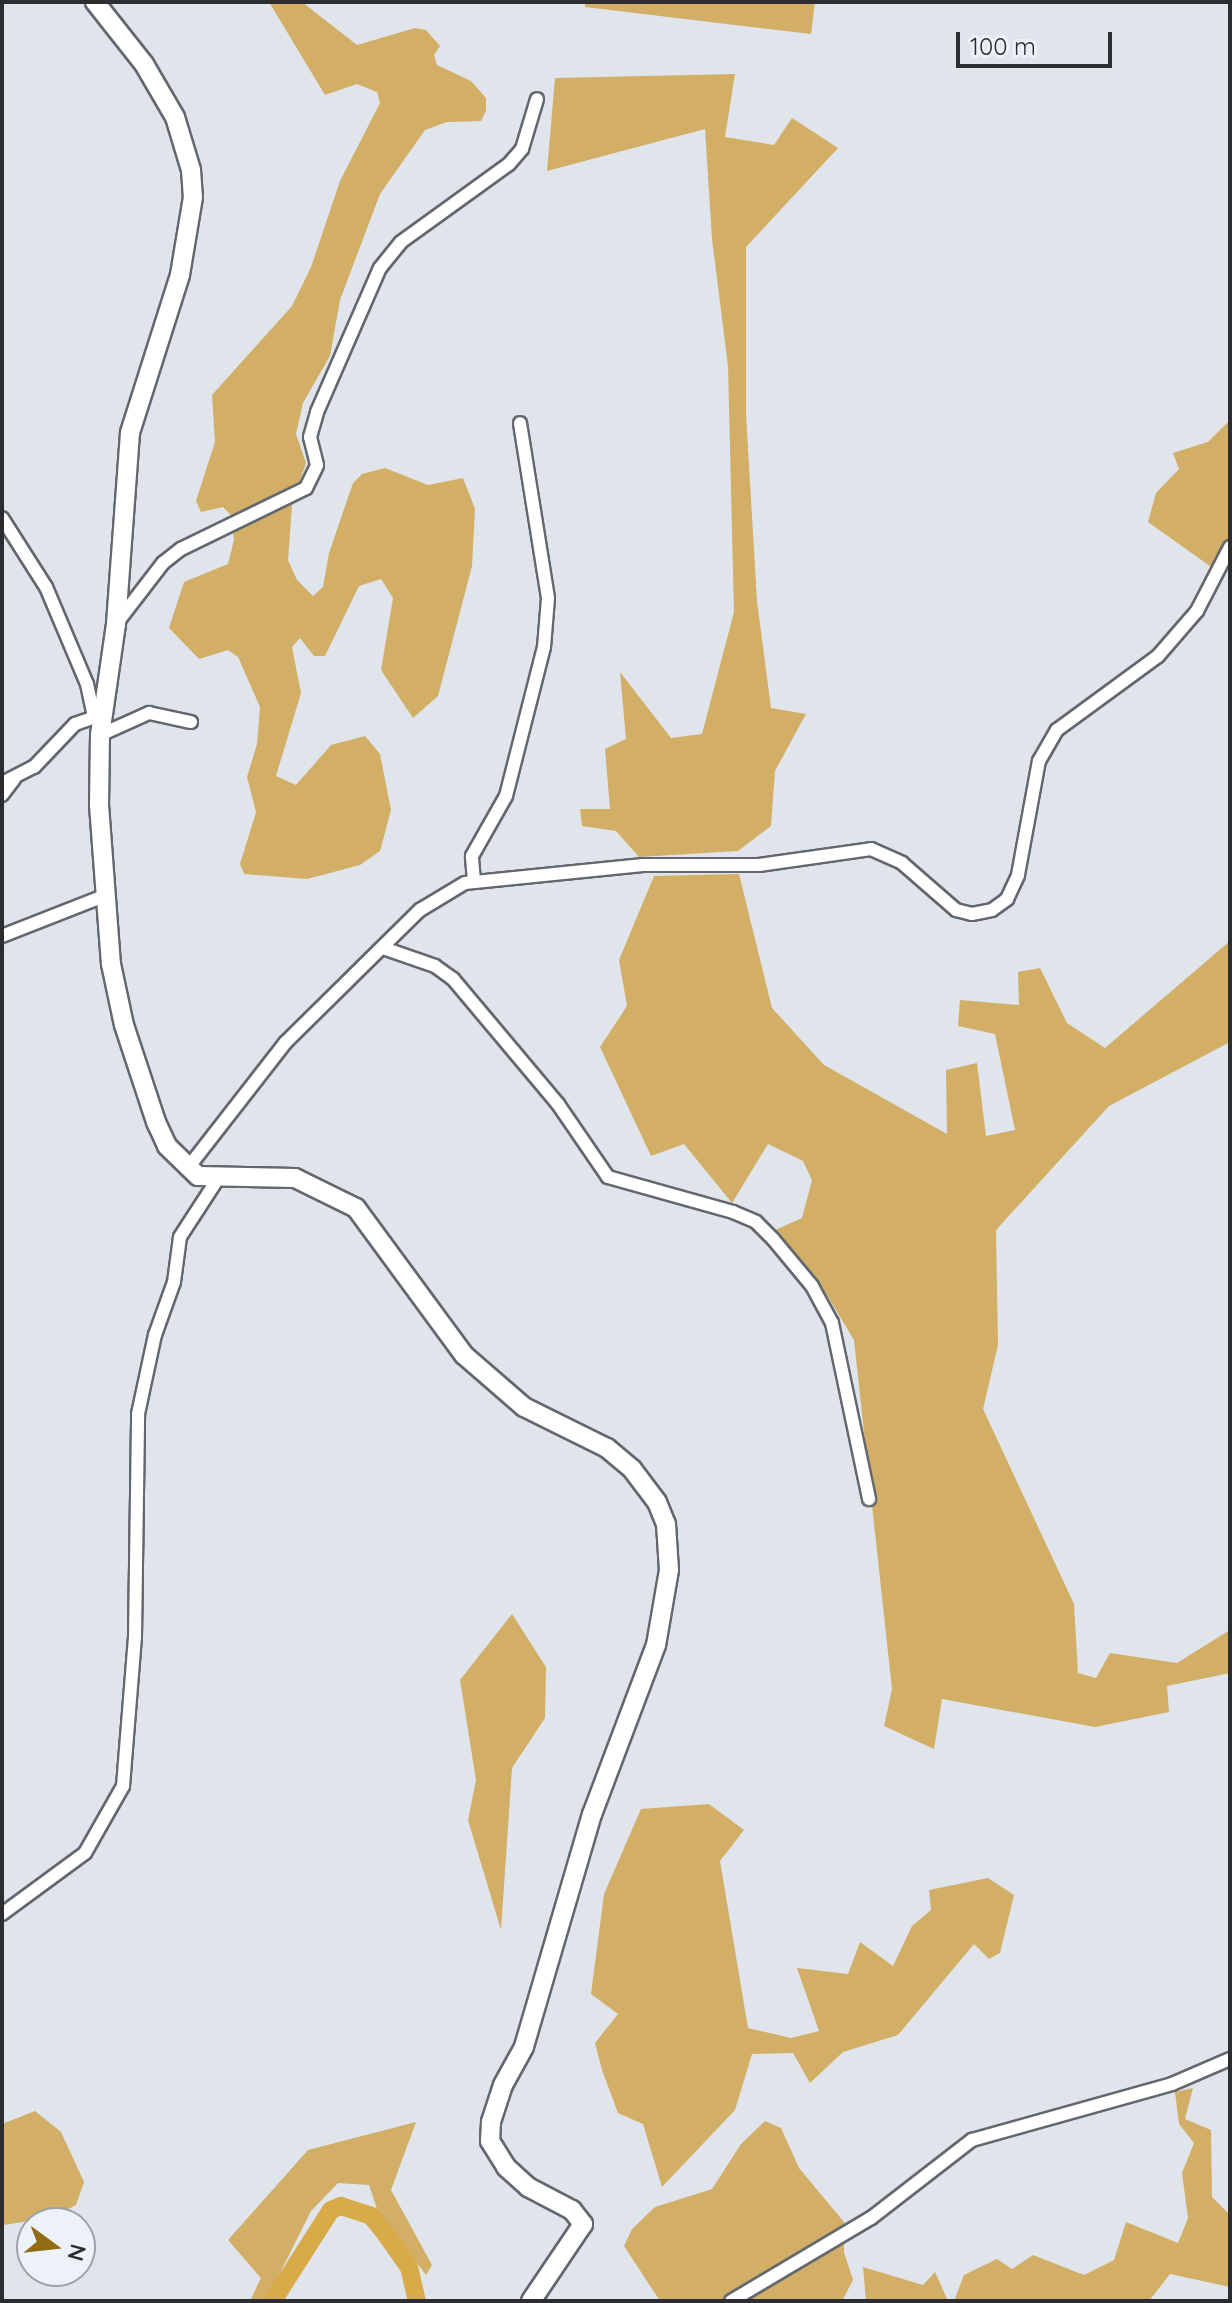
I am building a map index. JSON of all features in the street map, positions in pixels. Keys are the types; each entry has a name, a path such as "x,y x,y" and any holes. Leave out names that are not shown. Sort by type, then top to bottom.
{"street":[{"path":"95,2 144,64 175,117 191,170 193,197 180,275 130,433 116,624 98,716"},
{"path":"116,624 163,563 181,549 306,488 317,465 310,437 317,412 380,268 401,242 509,164 522,149 537,99"},
{"path":"474,881 472,856 506,796 544,647 548,598 520,423"},
{"path":"2,518 46,587 98,716 104,896 128,1037 156,1122 187,1169 217,1180 295,1178 356,1208 464,1355 524,1407 607,1448 649,1488 666,1524 669,1570 656,1645 592,1814 524,2047 503,2085 491,2122 490,2141 506,2167 528,2187 572,2210 583,2224 531,2301"},
{"path":"187,1169 285,1043 386,949 420,910 451,889 474,881 643,865 759,865 871,849 902,863 956,910 992,910 1007,899 1018,875 1039,761 1050,741 1066,721 1158,656 1197,611 1230,547"},
{"path":"100,735 149,713 191,722"},
{"path":"2,795 8,781 34,767 66,731 98,716"},
{"path":"2,936 104,896"},
{"path":"386,949 435,966 453,979 558,1104 608,1177 733,1212 756,1222 773,1239 812,1286 832,1323 869,1499"},
{"path":"2,1914 85,1853 123,1786 135,1637 138,1414 174,1282 180,1237 217,1180"},
{"path":"731,2301 871,2218 972,2140 1172,2084 1230,2059"}],"shaded area":[{"path":"269,2 302,2 357,45 415,28 426,30 440,46 434,55 437,65 471,81 486,98 486,111 481,121 447,122 425,130 380,194 340,300 330,356 303,403 296,434 306,463 292,505 288,560 297,580 313,596 323,587 329,553 353,483 362,474 385,468 428,485 463,478 475,509 472,566 438,696 413,718 381,670 393,598 381,579 359,586 325,656 314,656 300,638 292,647 301,693 276,776 296,785 331,745 365,736 380,754 391,810 380,851 360,865 307,879 244,874 240,864 256,812 247,777 257,744 260,707 238,657 228,650 199,659 169,628 184,582 228,564 234,540 231,515 223,507 201,512 196,501 215,442 212,395 292,306 311,267 340,181 380,103 377,92 357,84 325,95"},
{"path":"585,2 815,2 811,34 585,7"},
{"path":"735,74 725,137 774,145 792,118 838,148 746,247 746,414 757,601 771,708 806,714 775,771 771,826 738,851 639,857 616,831 582,826 580,809 610,809 605,749 626,739 620,672 671,738 702,734 734,612 728,366 712,239 705,129 547,171 555,78"},
{"path":"1230,420 1230,540 1214,569 1148,522 1156,493 1179,469 1173,453 1208,442"},
{"path":"739,874 772,1008 824,1065 947,1134 946,1070 977,1063 986,1136 1015,1130 995,1034 958,1026 960,1000 1019,1005 1018,972 1040,968 1067,1023 1105,1048 1230,941 1230,1042 1109,1106 996,1230 998,1345 983,1409 1074,1604 1078,1673 1096,1678 1110,1653 1177,1663 1230,1630 1230,1673 1167,1686 1169,1712 1095,1727 942,1699 934,1749 884,1726 892,1689 854,1340 818,1280 773,1231 802,1218 812,1180 803,1161 768,1144 732,1203 684,1144 651,1156 600,1047 627,1006 619,960 654,876"},
{"path":"512,1614 546,1667 545,1718 512,1768 501,1930 468,1820 476,1780 460,1680"},
{"path":"709,1804 744,1830 720,1861 748,2028 791,2038 819,2031 797,1968 848,1974 860,1942 893,1966 912,1926 931,1910 929,1890 988,1878 1014,1895 1000,1953 989,1959 974,1944 898,2035 843,2052 810,2083 793,2053 752,2054 735,2110 662,2187 643,2124 618,2113 595,2043 618,2014 591,1994 604,1894 641,1809"},
{"path":"1193,2088 1185,2119 1211,2130 1212,2197 1230,2215 1230,2287 1170,2274 1149,2301 954,2301 964,2275 997,2259 1012,2269 1033,2255 1084,2275 1114,2260 1126,2222 1178,2243 1188,2218 1182,2173 1194,2143 1179,2124 1175,2092"},
{"path":"35,2111 61,2132 84,2182 76,2205 16,2207 16,2223 4,2225 2,2124"},
{"path":"765,2121 781,2128 799,2168 844,2222 844,2252 853,2280 842,2301 660,2301 624,2246 632,2229 655,2207 712,2189 741,2144"},
{"path":"416,2122 391,2190 432,2265 426,2275 378,2212 369,2185 338,2183 311,2211 266,2301 250,2301 261,2278 228,2240 308,2150"},
{"path":"863,2267 923,2285 935,2272 948,2301 866,2301"}],"waterway":[{"path":"273,2301 331,2210 341,2206 371,2216 409,2267 417,2301"}]}
